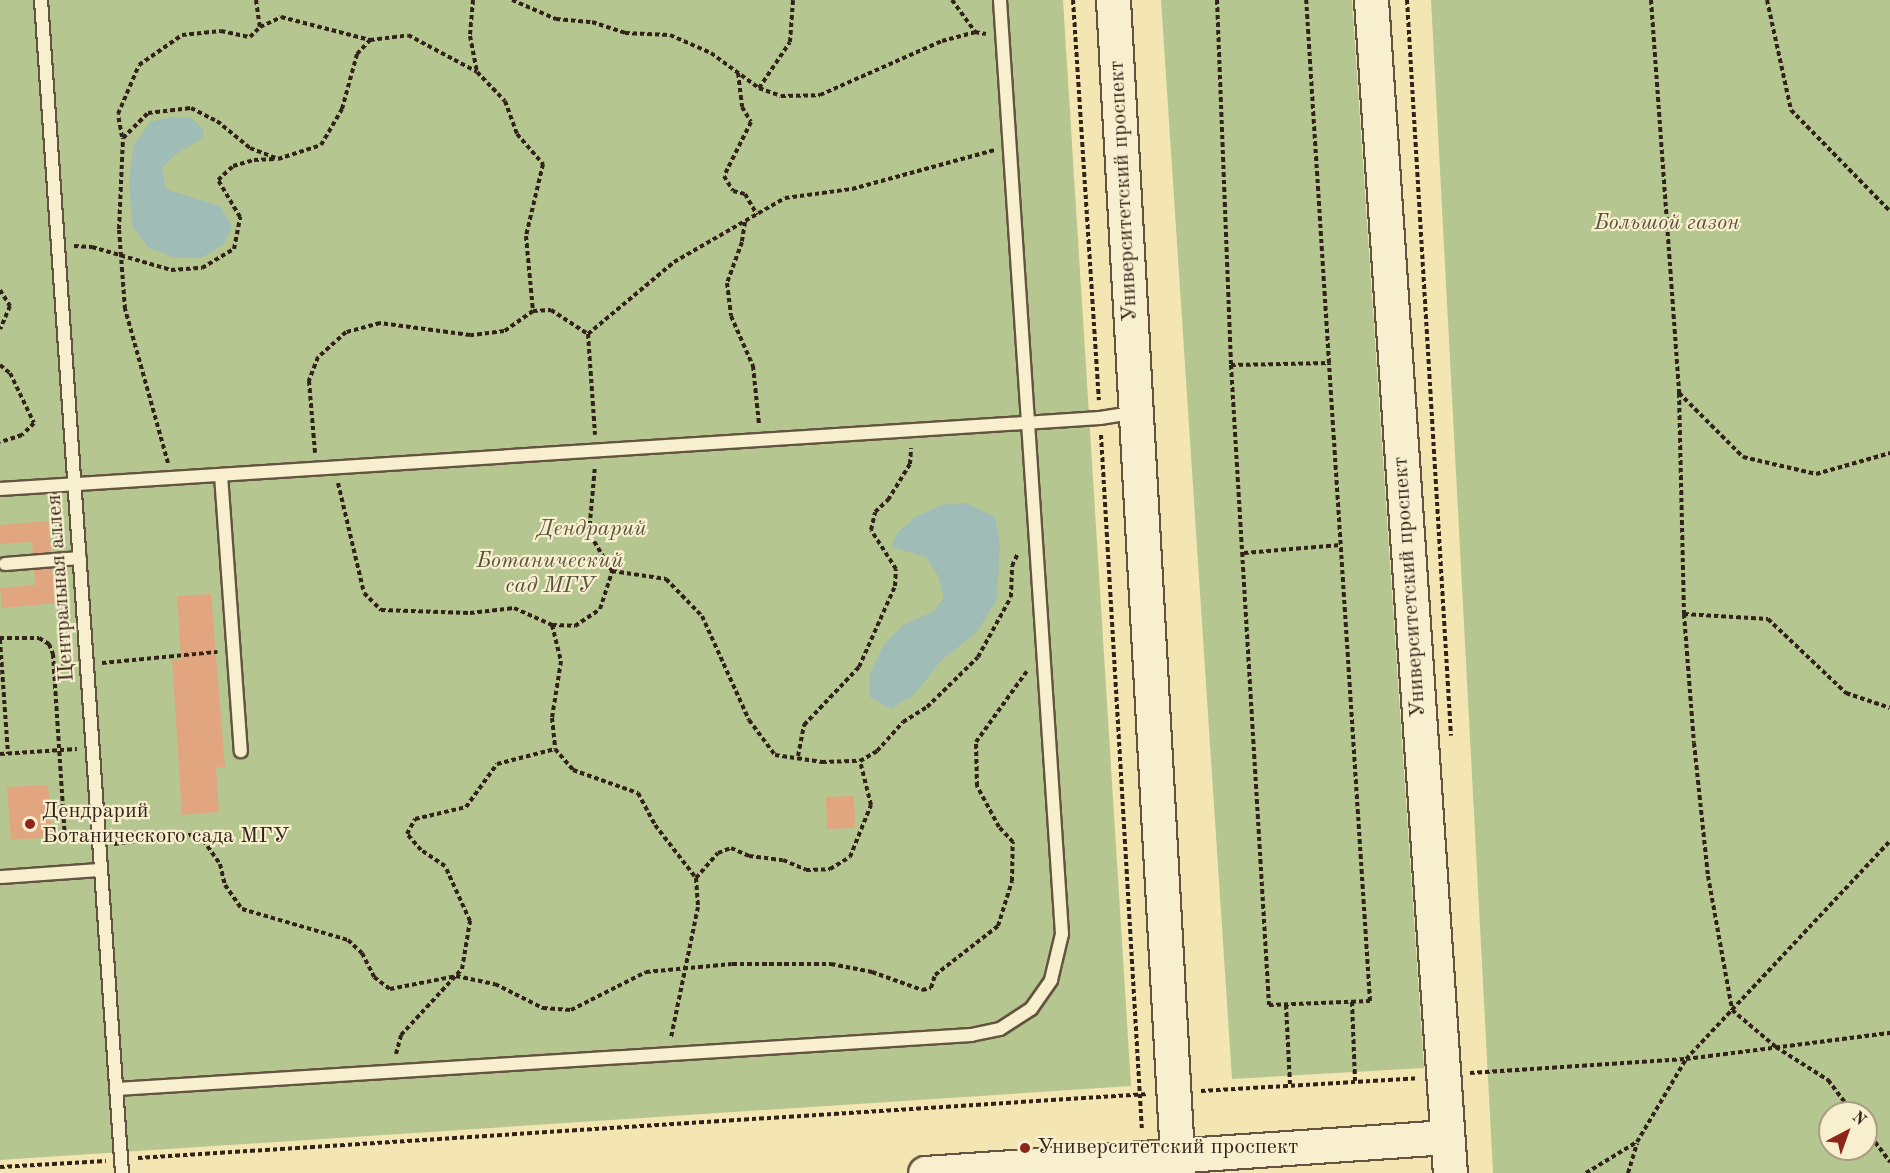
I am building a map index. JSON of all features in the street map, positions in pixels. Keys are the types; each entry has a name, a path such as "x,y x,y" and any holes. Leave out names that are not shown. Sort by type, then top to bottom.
{"main road":[{"name":"Университетский проспект","path":"1113,0 1138,412 1157,1093 1177,1165"},
{"name":"Университетский проспект","path":"1371,0 1464,1074 1447,1137 1450,1173"},
{"path":"925,1173 1143,1159 1177,1165 1447,1137"}],"lane":[{"name":"Центральная аллея","path":"41,0 122,1173"},
{"path":"117,1089 971,1035 1000,1029 1031,1009 1051,980 1062,934 1000,0"},
{"path":"0,489 1028,423 1100,418 1138,412"},
{"path":"221,475 240,751"},
{"path":"4,564 80,558"},
{"path":"0,877 100,870"}],"path":[{"path":"256,0 260,27"},
{"path":"473,0 470,36 477,72"},
{"path":"513,0 556,19 592,22 625,33 670,35 711,53 759,88 781,96 820,95 942,41 975,32 1003,37"},
{"path":"759,88 790,42 793,0"},
{"path":"952,0 975,32"},
{"path":"1073,0 1100,418 1157,1093 1143,1159"},
{"path":"1217,0 1230,365 1244,553 1269,1005 1370,1001 1306,0"},
{"path":"1407,0 1451,739"},
{"path":"1651,0 1679,393 1684,614 1708,876 1732,1010 1776,1047 1828,1080 1844,1101"},
{"path":"1767,0 1791,110 1890,211"},
{"path":"170,478 166,447 125,309 119,254 123,138 118,114 139,65 182,35 221,31 250,37 260,27 281,17 370,40 408,35 477,72 505,101 517,134 543,164 526,236 533,311"},
{"path":"58,245 119,254 171,270 202,268 234,249 240,217 218,180 233,166 254,160 278,159 321,145 342,109 357,54 370,40"},
{"path":"738,73 742,107 751,122 724,176 733,191 745,194 757,215"},
{"path":"123,138 148,113 191,108 217,121 250,148 278,159"},
{"path":"588,334 674,262 785,198 852,189 1010,146"},
{"path":"745,222 742,242 727,283 731,316 753,366 761,440"},
{"path":"0,290 10,306 0,329"},
{"path":"318,469 309,381 318,357 346,332 380,323 470,335 504,331 533,311 551,310 588,334"},
{"path":"334,468 364,593 381,610 470,613 514,608 552,625 575,626 600,609 612,571 589,533 596,451 588,334"},
{"path":"1230,365 1329,363"},
{"path":"0,365 10,373 34,423 22,435 0,442"},
{"path":"1679,393 1743,457 1816,474 1890,453"},
{"path":"798,756 804,725 859,667 895,586 896,569 871,530 874,512 888,500 910,464 911,430"},
{"path":"612,571 666,579 702,616 749,720 775,755 798,756 822,762 860,761 877,751 903,722 927,707 978,657 1011,597 1012,566 1021,545 1036,532"},
{"path":"1244,553 1341,545"},
{"path":"1684,614 1768,619 1846,693 1890,708"},
{"path":"552,625 561,661 552,718 555,749 573,770 638,792 655,825 696,878 698,907 684,968 669,1054"},
{"path":"8,754 0,639 39,638 49,644 54,667 65,838"},
{"path":"99,846 199,834 220,864 225,885 242,909 348,940 362,953 374,977 390,989 456,975 495,984 543,1008 571,1010 646,972 684,968 831,964 872,972 922,990 931,988 935,975 998,926 1012,881 1013,842 999,827 977,786 976,742 1043,648"},
{"path":"54,667 233,650"},
{"path":"0,754 93,748"},
{"path":"391,1072 401,1035 462,969 470,921 445,866 421,850 407,834 415,819 466,807 497,764 555,749"},
{"path":"696,878 718,853 731,848 749,856 783,860 806,870 830,869 850,857 871,806 860,761"},
{"path":"1628,1173 1637,1142 1686,1059 1890,841"},
{"path":"1352,1002 1355,1081"},
{"path":"1286,1005 1290,1085"},
{"path":"0,1167 1686,1059 1890,1033"},
{"path":"1586,1173 1637,1142"},
{"path":"1878,1146 1890,1162"}],"green space":[{"name":"Ботанический сад МГУ","path":"0,0 1063,0 1131,1086 0,1160"},
{"path":"1161,0 1352,0 1424,1068 1232,1079"},
{"name":"Большой газон","path":"1431,0 1890,0 1890,1173 1493,1173"}],"water":[{"path":"172,117 191,118 204,130 203,138 176,154 162,168 166,189 220,206 232,226 224,244 201,258 176,258 149,248 132,226 129,179 134,145 150,122"},
{"path":"966,503 995,517 1000,544 997,599 977,632 942,660 914,695 891,709 870,697 870,674 883,646 903,625 932,612 944,598 938,576 926,557 891,547 898,532 917,516 942,505"}],"building":[{"path":"49,521 51,552 33,554 32,542 0,544 0,525"},
{"path":"52,569 55,603 2,608 0,588 35,585 34,570"},
{"path":"211,594 225,767 216,768 219,812 182,815 172,659 181,659 177,596"},
{"name":"Дендрарий Ботанического сада МГУ","path":"48,785 52,837 11,840 7,787"},
{"path":"854,796 855,828 827,829 826,797"}],"place":[{"name":"Дендрарий Ботанического сада МГУ","path":"30,824"},
{"name":"Университетский проспект","path":"1025,1148"}],"park label":[{"name":"Дендрарий","path":"592,530"}]}
